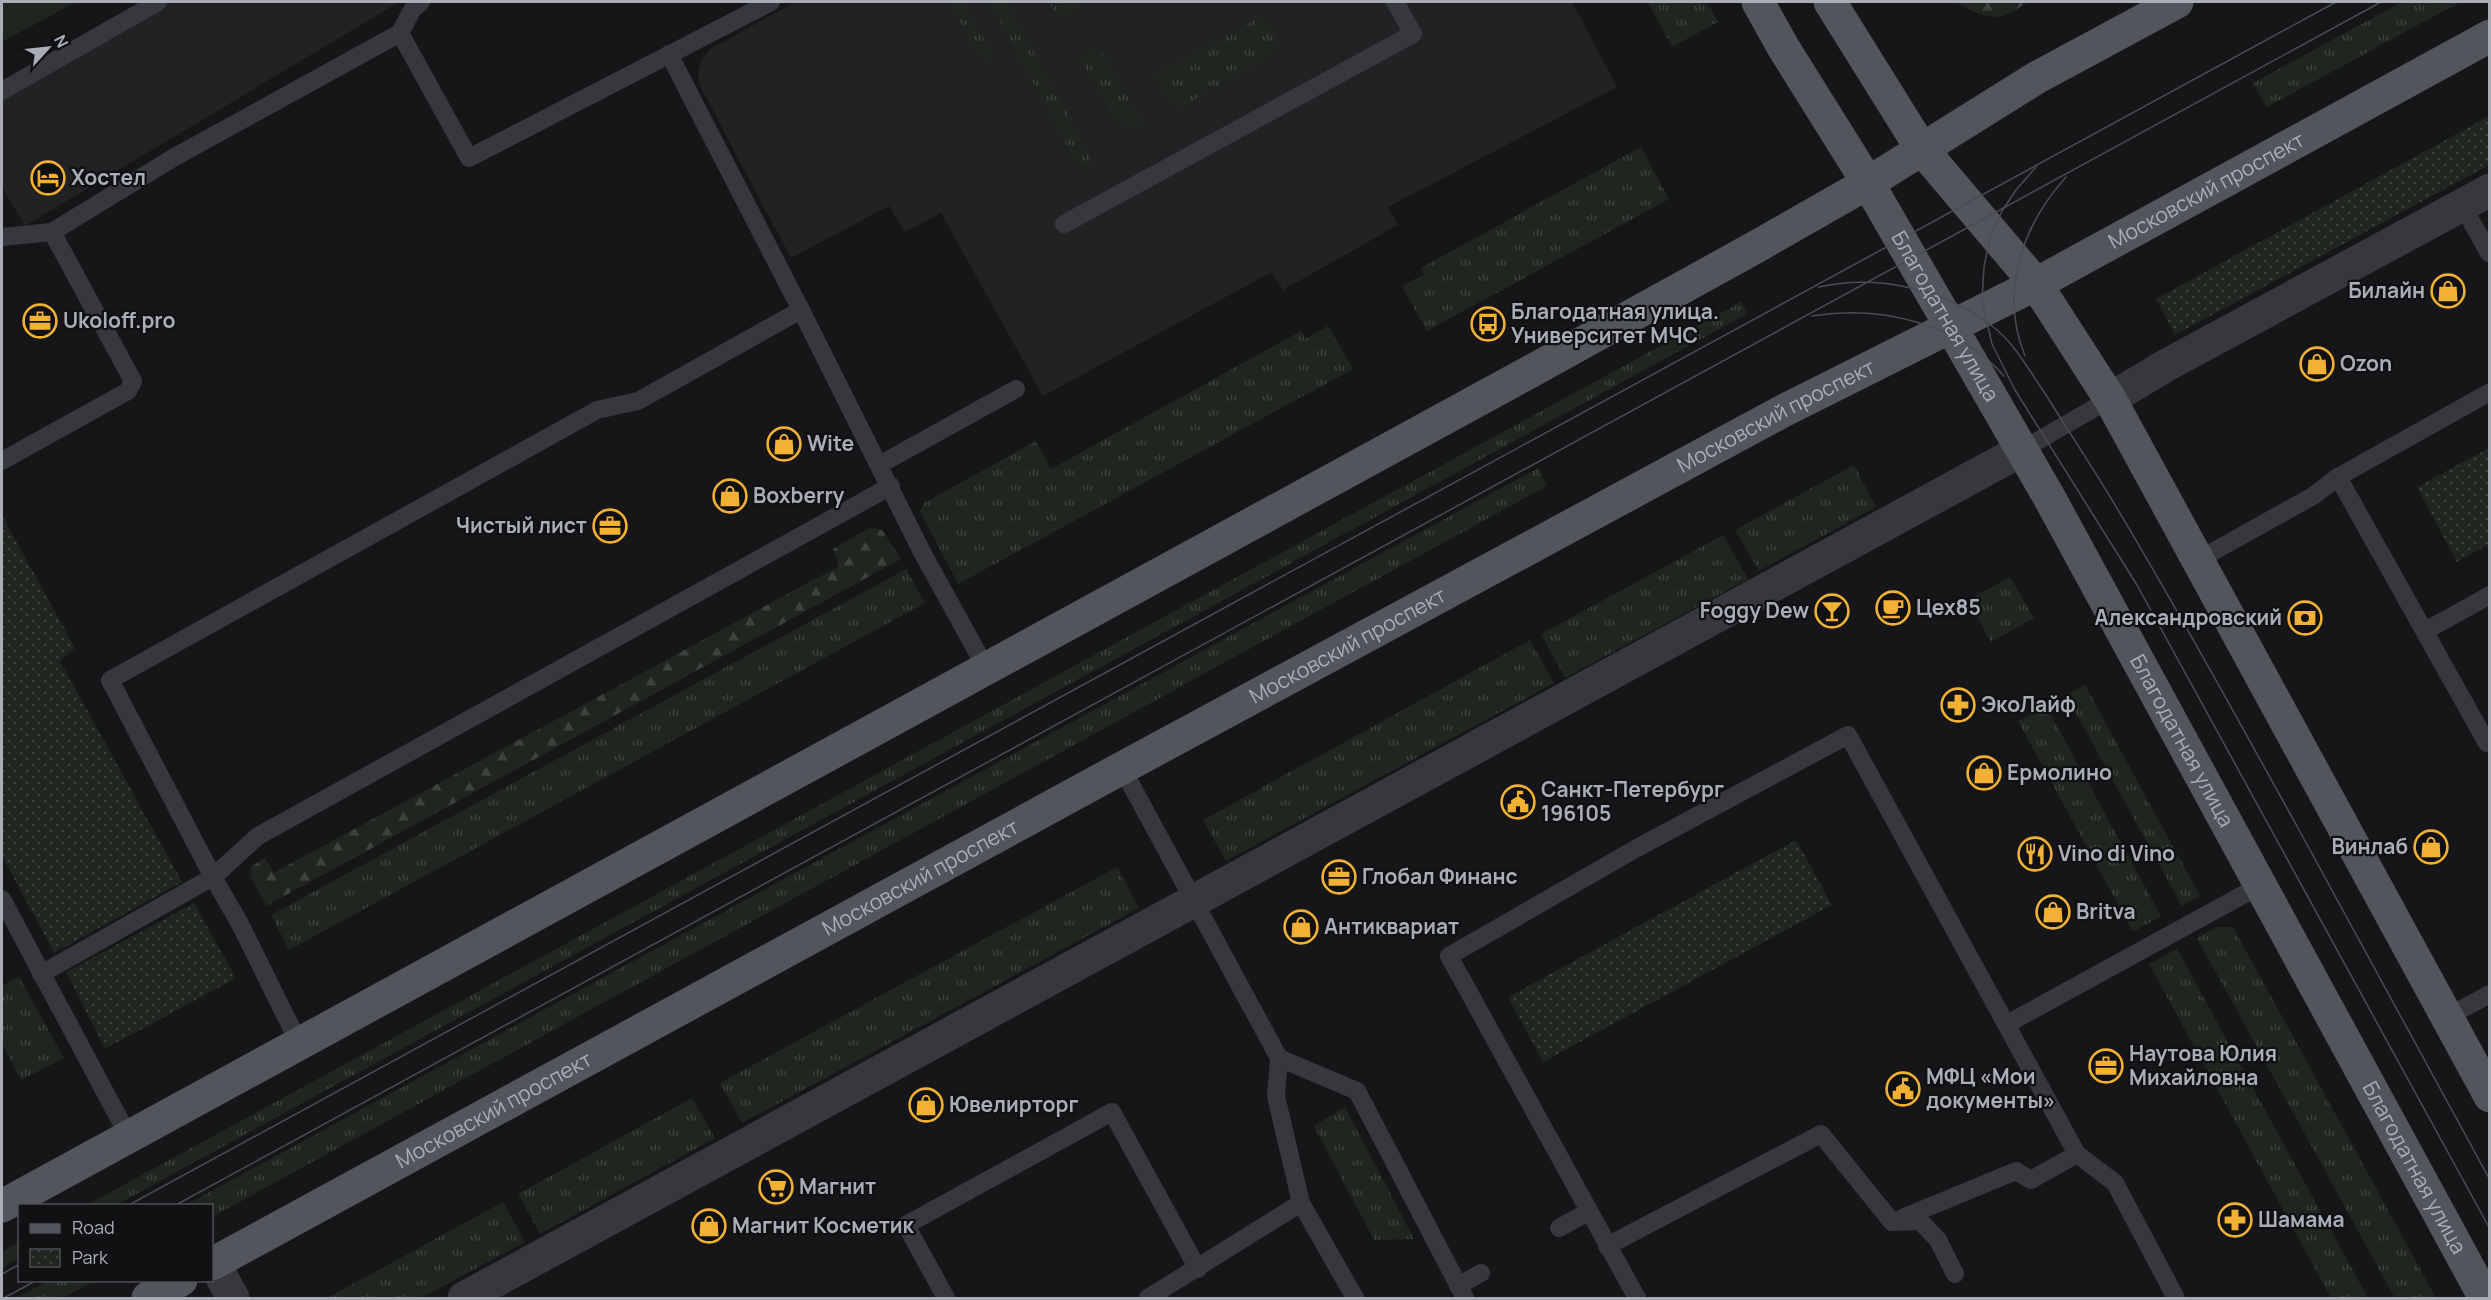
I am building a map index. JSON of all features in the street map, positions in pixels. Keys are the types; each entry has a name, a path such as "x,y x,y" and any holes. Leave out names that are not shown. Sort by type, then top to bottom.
{"main road":[{"name":"Благодатная улица","path":"1758,2 1783,47 1868,183 2022,450 2485,1299"},
{"path":"1830,2 1921,148 2036,284 2110,399 2490,1096"},
{"path":"2,1206 1524,375 1868,183 2036,78 2176,2"},
{"name":"Московский проспект","path":"213,1263 1829,386 2036,284 2490,36"},
{"path":"148,1299 179,1282"}],"street":[{"path":"2110,399 2165,366 2476,197"},
{"path":"464,1299 2022,450"},
{"path":"213,1263 233,1299"}],"lane":[{"path":"2,91 158,2"},
{"path":"2,236 52,232 167,161 400,33 412,10 421,2"},
{"path":"400,33 469,158 771,2"},
{"path":"1064,224 1413,34 1395,2"},
{"path":"669,54 891,486 923,554 986,668"},
{"path":"2476,197 2489,253"},
{"path":"2,461 128,391 133,381 52,232"},
{"path":"299,1043 240,924 110,680 597,411 638,401 801,310"},
{"path":"879,465 1016,389"},
{"path":"2198,560 2313,496 2338,477 2490,392"},
{"path":"2022,450 2110,399"},
{"path":"2338,477 2489,744"},
{"path":"41,974 213,877 258,836 891,486"},
{"path":"2425,631 2490,595"},
{"path":"1637,1299 1449,956 1637,848 1848,735 2077,1155 2115,1183 2176,1299"},
{"path":"1122,768 1279,1058 1276,1096 1301,1203 1355,1299"},
{"path":"2007,1024 2261,885"},
{"path":"2,899 129,1137"},
{"path":"2447,1017 2490,994"},
{"path":"1279,1058 1357,1091 1462,1292 1481,1273"},
{"path":"946,1299 906,1225 1112,1112 1198,1269"},
{"path":"1607,1246 1821,1134 1892,1222"},
{"path":"1892,1222 2016,1171 2031,1180 2077,1155"},
{"path":"1148,1299 1301,1203"},
{"path":"1559,1228 1588,1212"},
{"path":"1892,1222 1920,1221 1938,1240 1955,1274"}],"shaded area":[{"path":"164,2 399,2 25,226 2,187 2,97"},
{"path":"795,2 1572,2 1617,87 1388,207 1398,225 1283,290 1272,272 1043,396 941,213 905,232 889,206 791,258 699,84 698,72 701,61 710,49"}],"green space":[{"path":"2,2 76,2 2,42"},
{"path":"949,2 963,2 994,56 983,63"},
{"path":"989,2 1007,2 1090,156 1091,163 1081,168 1077,164"},
{"path":"1049,2 1083,2 1085,5 1059,19"},
{"path":"1648,2 1707,2 1718,22 1672,47"},
{"path":"1955,2 2029,2 2005,15 1996,17 1977,13"},
{"path":"2402,2 2460,2 2267,107 2253,83"},
{"path":"1264,15 1277,40 1273,55 1175,110 1155,75"},
{"path":"1097,46 1101,54 1104,53 1143,125 1126,125 1112,116 1079,57"},
{"path":"2489,116 2489,165 2175,335 2156,299"},
{"path":"1641,147 1669,199 1427,331 1402,286 1424,275 1421,268"},
{"path":"1741,302 1747,314 118,1204 89,1204"},
{"path":"1328,326 1353,369 958,584 920,511 924,503 1036,441 1051,469 1301,331 1305,339"},
{"path":"2489,448 2489,544 2457,562 2417,487"},
{"path":"1854,465 1876,507 1759,571 1735,530"},
{"path":"1538,468 1547,486 213,1216 213,1204 188,1204"},
{"path":"2,516 75,648 60,661 182,882 54,953 2,856"},
{"path":"869,528 882,530 901,559 266,906 251,877 251,867 265,858 274,873 839,566 833,549"},
{"path":"1723,535 1748,579 1565,678 1541,634"},
{"path":"906,569 925,603 289,950 271,915"},
{"path":"2010,577 2034,618 1991,642 1968,600"},
{"path":"1530,640 1554,683 1226,861 1203,820"},
{"path":"2085,685 2200,896 2182,906 2066,695"},
{"path":"2046,706 2161,916 2133,932 2018,721"},
{"path":"1796,840 1832,905 1543,1062 1508,997"},
{"path":"1117,867 1139,908 742,1123 720,1083"},
{"path":"194,903 236,978 105,1049 66,972"},
{"path":"2217,927 2233,927 2436,1298 2395,1298 2197,938"},
{"path":"2177,949 2368,1298 2331,1298 2149,964"},
{"path":"19,977 64,1058 21,1080 2,1044 2,986"},
{"path":"692,1098 715,1138 540,1234 518,1194"},
{"path":"1345,1107 1414,1239 1374,1240 1314,1126"},
{"path":"503,1202 525,1242 421,1298 327,1298"},
{"path":"18,1243 18,1259 2,1268 2,1252"},
{"path":"46,1282 93,1282 62,1298 15,1298"}],"tram line":[{"path":"131,1204 2336,2"},
{"path":"178,1204 2381,2"},
{"path":"2036,167 2002,211 1990,237 1984,267 1982,301 1992,344 2015,390 2137,585 2490,1229"},
{"path":"2025,356 2017,332 2014,308 2019,261 2037,217 2066,177"},
{"path":"1819,287 1864,282 1910,288 1932,294 1973,313 1992,326 2015,349 2107,491 2185,625 2490,1180"},
{"path":"1812,316 1864,313 1916,322 1964,343 2004,376"},
{"path":"2,1274 18,1265"},
{"path":"4,1298 33,1282"}],"place":[{"name":"Хостел","path":"48,178"},
{"name":"Билайн","path":"2448,291"},
{"name":"Ukoloff.pro","path":"40,321"},
{"name":"Благодатная улица. Университет МЧС","path":"1488,324"},
{"name":"Ozon","path":"2317,364"},
{"name":"Wite","path":"784,444"},
{"name":"Boxberry","path":"730,496"},
{"name":"Чистый лист","path":"610,526"},
{"name":"Цех85","path":"1893,608"},
{"name":"Foggy Dew","path":"1832,611"},
{"name":"Александровский","path":"2305,618"},
{"name":"ЭкоЛайф","path":"1958,705"},
{"name":"Ермолино","path":"1984,773"},
{"name":"Санкт-Петербург 196105","path":"1518,802"},
{"name":"Винлаб","path":"2431,847"},
{"name":"Vino di Vino","path":"2035,854"},
{"name":"Глобал Финанс","path":"1339,877"},
{"name":"Britva","path":"2053,912"},
{"name":"Антиквариат","path":"1301,927"},
{"name":"Наутова Юлия Михайловна","path":"2106,1066"},
{"name":"МФЦ «Мои документы»","path":"1903,1089"},
{"name":"Ювелирторг","path":"926,1105"},
{"name":"Магнит","path":"776,1187"},
{"name":"Шамама","path":"2235,1220"},
{"name":"Магнит Косметик","path":"709,1226"}]}
